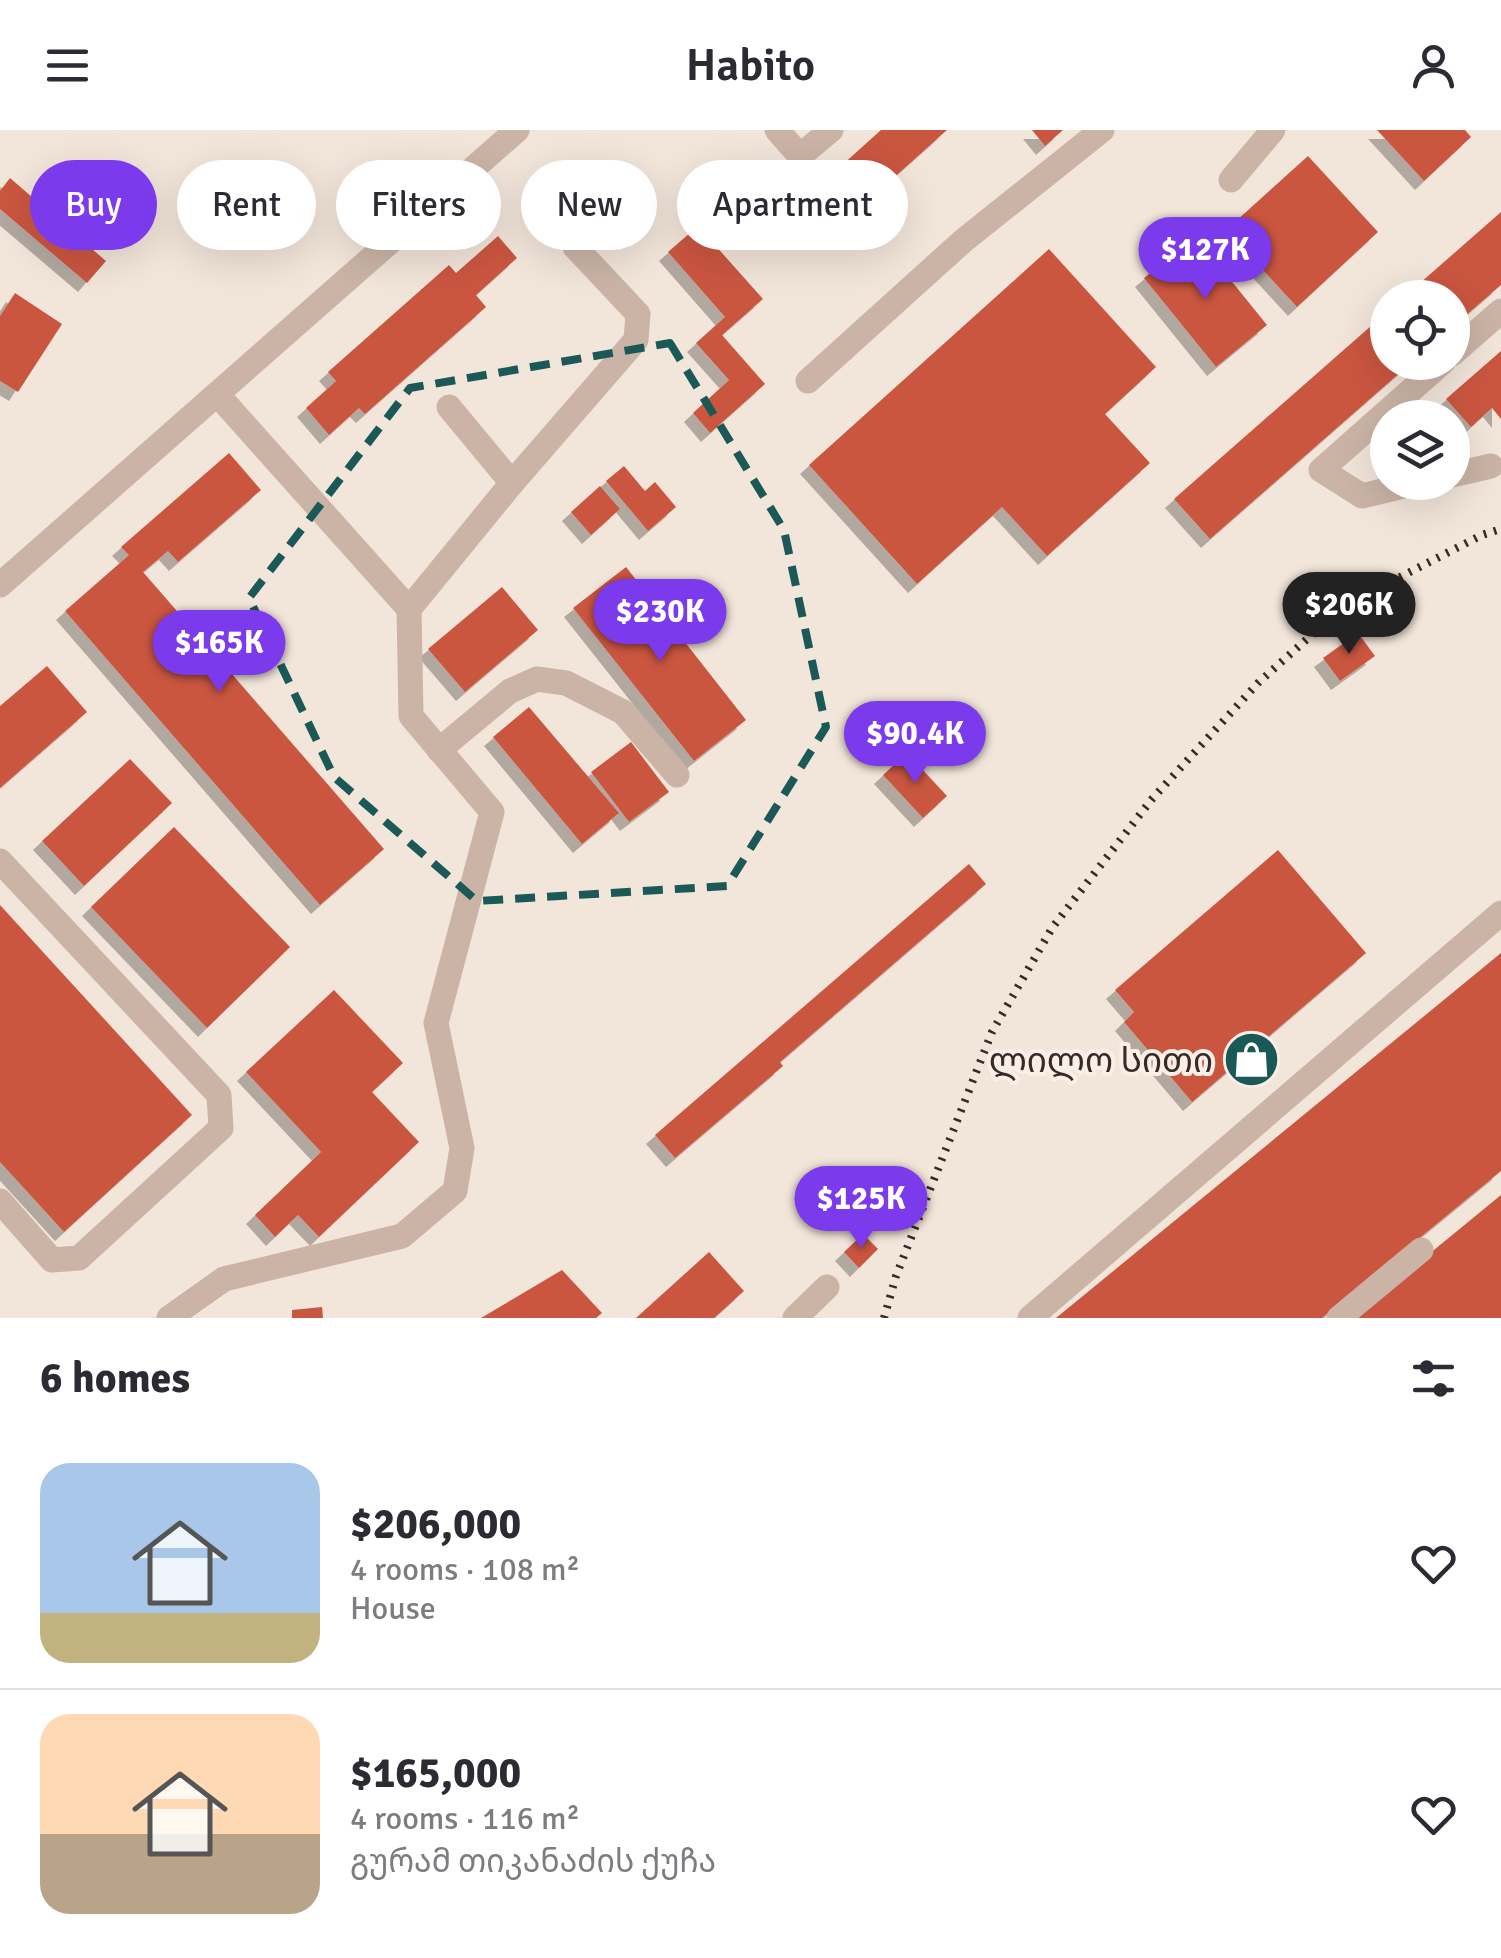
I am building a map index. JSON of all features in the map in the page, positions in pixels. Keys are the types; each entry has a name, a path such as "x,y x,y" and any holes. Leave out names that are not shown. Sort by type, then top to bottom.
{"street":[{"path":"0,585 517,130"},
{"path":"777,130 800,156 831,130"},
{"path":"808,381 963,241 1102,130"},
{"path":"1231,180 1273,130"},
{"path":"169,1318 224,1278 402,1236 455,1191 462,1148 436,1023 492,812 410,716 409,609 636,340 638,314 579,250"},
{"path":"1470,338 1501,311"},
{"path":"1400,400 1423,380"},
{"path":"218,394 409,609"},
{"path":"448,407 512,483"},
{"path":"1370,427 1322,470 1362,496 1370,494"},
{"path":"1470,471 1491,466"},
{"path":"439,750 510,691 537,679 566,683 624,712 677,775"},
{"path":"0,861 218,1095 221,1128 79,1258 52,1260 0,1201"},
{"path":"1030,1318 1501,914"},
{"path":"1338,1318 1421,1250"},
{"path":"795,1318 827,1287"}],"highlighted area":[{"path":"670,343 784,530 826,727 727,886 477,901 334,777 249,598 410,388"}],"building":[{"path":"881,130 947,130 908,165 908,160 848,160"},
{"path":"1032,130 1063,130 1045,146"},
{"path":"1377,130 1465,130 1471,137 1424,181"},
{"path":"1308,156 1378,232 1297,307 1226,230"},
{"path":"10,178 30,195 30,235 0,209 0,191"},
{"path":"1501,212 1501,285 1470,312 1470,280 1424,280"},
{"path":"1195,236 1267,325 1216,367 1144,278"},
{"path":"501,239 517,258 476,295 486,307 365,414 359,408 329,435 306,408 336,381 328,372 449,265 456,273 482,250 501,250"},
{"path":"677,244 677,250 719,250 763,299 722,335 765,384 710,433 693,413 729,380 696,343 725,317 668,252"},
{"path":"1049,249 1156,367 1105,414 1150,463 1047,556 1002,507 917,584 809,465"},
{"path":"48,250 93,250 106,261 87,283"},
{"path":"15,293 62,324 18,392 0,381 0,316"},
{"path":"1370,327 1370,380 1391,380 1210,539 1174,499"},
{"path":"1501,351 1501,419 1492,408 1471,427 1470,400 1446,399"},
{"path":"229,453 261,490 178,562 168,551 143,572 384,849 320,905 65,611 129,555 121,547"},
{"path":"624,466 645,491 655,482 676,507 648,531 606,481"},
{"path":"600,486 620,509 591,535 571,512"},
{"path":"626,567 746,720 694,761 573,608"},
{"path":"502,587 538,630 465,692 428,649"},
{"path":"1358,633 1375,656 1340,681 1323,658"},
{"path":"47,666 87,712 0,788 0,706"},
{"path":"529,707 619,813 582,844 493,737"},
{"path":"631,742 669,792 629,822 591,772"},
{"path":"907,753 947,796 923,818 883,775"},
{"path":"130,759 172,803 84,886 42,841"},
{"path":"174,827 290,947 207,1028 91,907"},
{"path":"1278,850 1366,953 1192,1102 1124,1022 1134,1012 1115,990"},
{"path":"969,864 986,884 675,1158 655,1135"},
{"path":"0,905 192,1115 64,1232 0,1162"},
{"path":"1501,953 1501,1171 1322,1318 1056,1318"},
{"path":"334,990 403,1063 372,1092 419,1142 319,1237 298,1215 275,1237 255,1215 321,1152 246,1072"},
{"path":"1501,1195 1501,1318 1351,1318"},
{"path":"863,1234 878,1249 859,1268 844,1252"},
{"path":"709,1252 744,1291 714,1318 636,1318"},
{"path":"562,1270 602,1313 596,1318 481,1318"},
{"path":"322,1307 323,1318 292,1318 292,1310"}],"railway":[{"path":"884,1318 896,1276 992,1032 1052,928 1152,799 1258,683 1326,622 1367,594 1501,529"}],"place":[{"name":"ლილო სითი","path":"1252,1060"}]}
